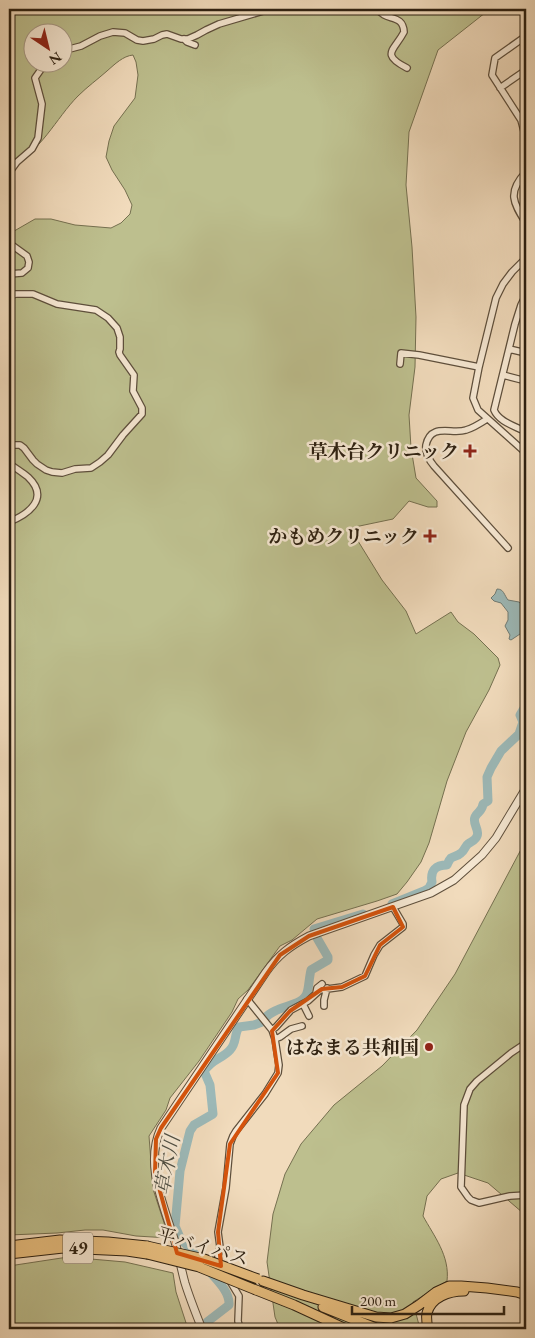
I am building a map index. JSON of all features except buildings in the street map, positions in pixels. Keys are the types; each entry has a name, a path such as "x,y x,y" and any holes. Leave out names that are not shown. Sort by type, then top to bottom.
{"highway":[{"name":"平バイパス","path":"9,1246 60,1240 108,1242 204,1259 261,1280 302,1299 378,1329"},
{"name":"平バイパス","path":"9,1254 63,1248 147,1250 199,1267 294,1305 346,1329"},
{"path":"261,1280 357,1312 384,1318 405,1314 436,1292 450,1286 487,1288 517,1292 526,1296"},
{"path":"428,1329 427,1312 433,1302 441,1296 456,1291 526,1296"},
{"path":"294,1305 330,1329"}],"street":[{"path":"184,39 197,36 219,24 270,9"},
{"path":"378,9 384,16 397,20 402,24 404,32 391,54 396,62 407,68"},
{"path":"72,48 113,32 125,33 136,40 143,41 167,34 196,45"},
{"path":"526,36 495,58 492,74 521,120 525,135 526,166"},
{"path":"500,88 526,70"},
{"path":"9,173 17,162 32,149 38,138 42,104 35,78 39,72"},
{"path":"526,172 516,187 513,197 517,209 526,223"},
{"path":"9,243 27,256 30,262 28,268 22,273 9,274"},
{"path":"526,258 512,272 496,298 473,398 478,410 526,453"},
{"path":"9,296 33,294 57,304 96,310 108,318 118,328 120,335 119,352 134,375 133,391 142,412 141,416 108,455 91,468 75,468 62,472 52,472 46,470 33,460 20,445 9,445"},
{"path":"526,297 521,305 515,324 494,410 496,415 503,420 526,432"},
{"path":"510,349 526,353"},
{"path":"400,364 401,353 479,368"},
{"path":"503,375 526,381"},
{"path":"488,419 466,430 436,432 428,438 426,447 430,461 508,548"},
{"path":"9,463 29,478 36,488 38,495 30,510 21,518 9,522"},
{"path":"202,1329 185,1285 176,1245 158,1188 154,1163 156,1139 161,1128 274,960 296,943 309,936 393,907 446,886 482,855 496,838 526,788"},
{"path":"272,1030 291,1010 310,1000 325,986 342,987 365,976 380,945 403,927 393,907"},
{"path":"324,1006 325,986"},
{"path":"240,1329 238,1321 239,1296 219,1263 218,1256 220,1247 218,1232 232,1136 265,1094 278,1073 279,1065 272,1030 247,999"},
{"path":"303,1004 309,1016"},
{"path":"275,1039 291,1029 302,1026"},
{"path":"526,1043 511,1053 470,1089 464,1105 461,1187 471,1200 479,1203 510,1196 526,1195"}],"highlighted area":[{"path":"393,907 403,927 380,945 365,976 342,987 322,989 290,1011 272,1031 278,1073 230,1144 218,1232 221,1266 177,1253 155,1173 156,1139 161,1128 280,955 309,936"}],"green space":[{"path":"9,9 490,9 438,50 409,132 406,185 416,317 415,367 409,415 411,448 416,478 437,501 437,507 428,507 409,501 393,519 350,528 382,580 406,611 416,634 451,612 458,622 474,634 498,658 500,665 489,690 466,732 447,781 429,843 421,862 407,882 397,894 317,919 292,940 280,946 248,990 238,999 232,1012 199,1061 170,1098 166,1110 149,1136 153,1189 169,1238 136,1236 103,1230 9,1235 9,234 35,219 51,219 75,225 111,228 121,223 130,214 132,205 106,157 114,126 135,98 138,75 133,55 119,61 85,89 39,144 20,160 9,166"},
{"path":"526,840 526,1218 523,1213 488,1183 458,1173 441,1179 427,1196 423,1216 444,1255 447,1281 413,1302 420,1329 280,1329 275,1317 267,1262 273,1214 285,1174 301,1144 334,1105 382,1066 417,1030 455,974"},
{"path":"68,1257 125,1262 173,1273 176,1292 188,1329 9,1329 9,1266"}],"water":[{"path":"497,589 503,591 508,600 519,602 522,605 521,611 526,628 511,640 505,626 508,620 508,612 501,603 491,598"}],"waterway":[{"name":"草木川","path":"392,904 429,888 432,882 433,871 437,867 447,865 451,858 460,854 467,845 476,839 478,831 474,820 482,809 483,804 488,801 487,777 501,751 519,734 523,722 520,715 526,705"},
{"name":"草木川","path":"314,929 363,914"},
{"name":"草木川","path":"265,1018 304,998 308,991 311,970 328,960 317,938"},
{"name":"草木川","path":"200,1261 181,1240 175,1226 180,1171 190,1131 194,1125 213,1114 210,1085 204,1071 232,1047 239,1027 262,1022"},
{"name":"草木川","path":"208,1329 207,1322 229,1305 225,1291 209,1271"}],"place":[{"name":"草木台クリニック","path":"470,451"},
{"name":"かもめクリニック","path":"430,536"},
{"name":"はなまる共和国","path":"429,1047"}]}
